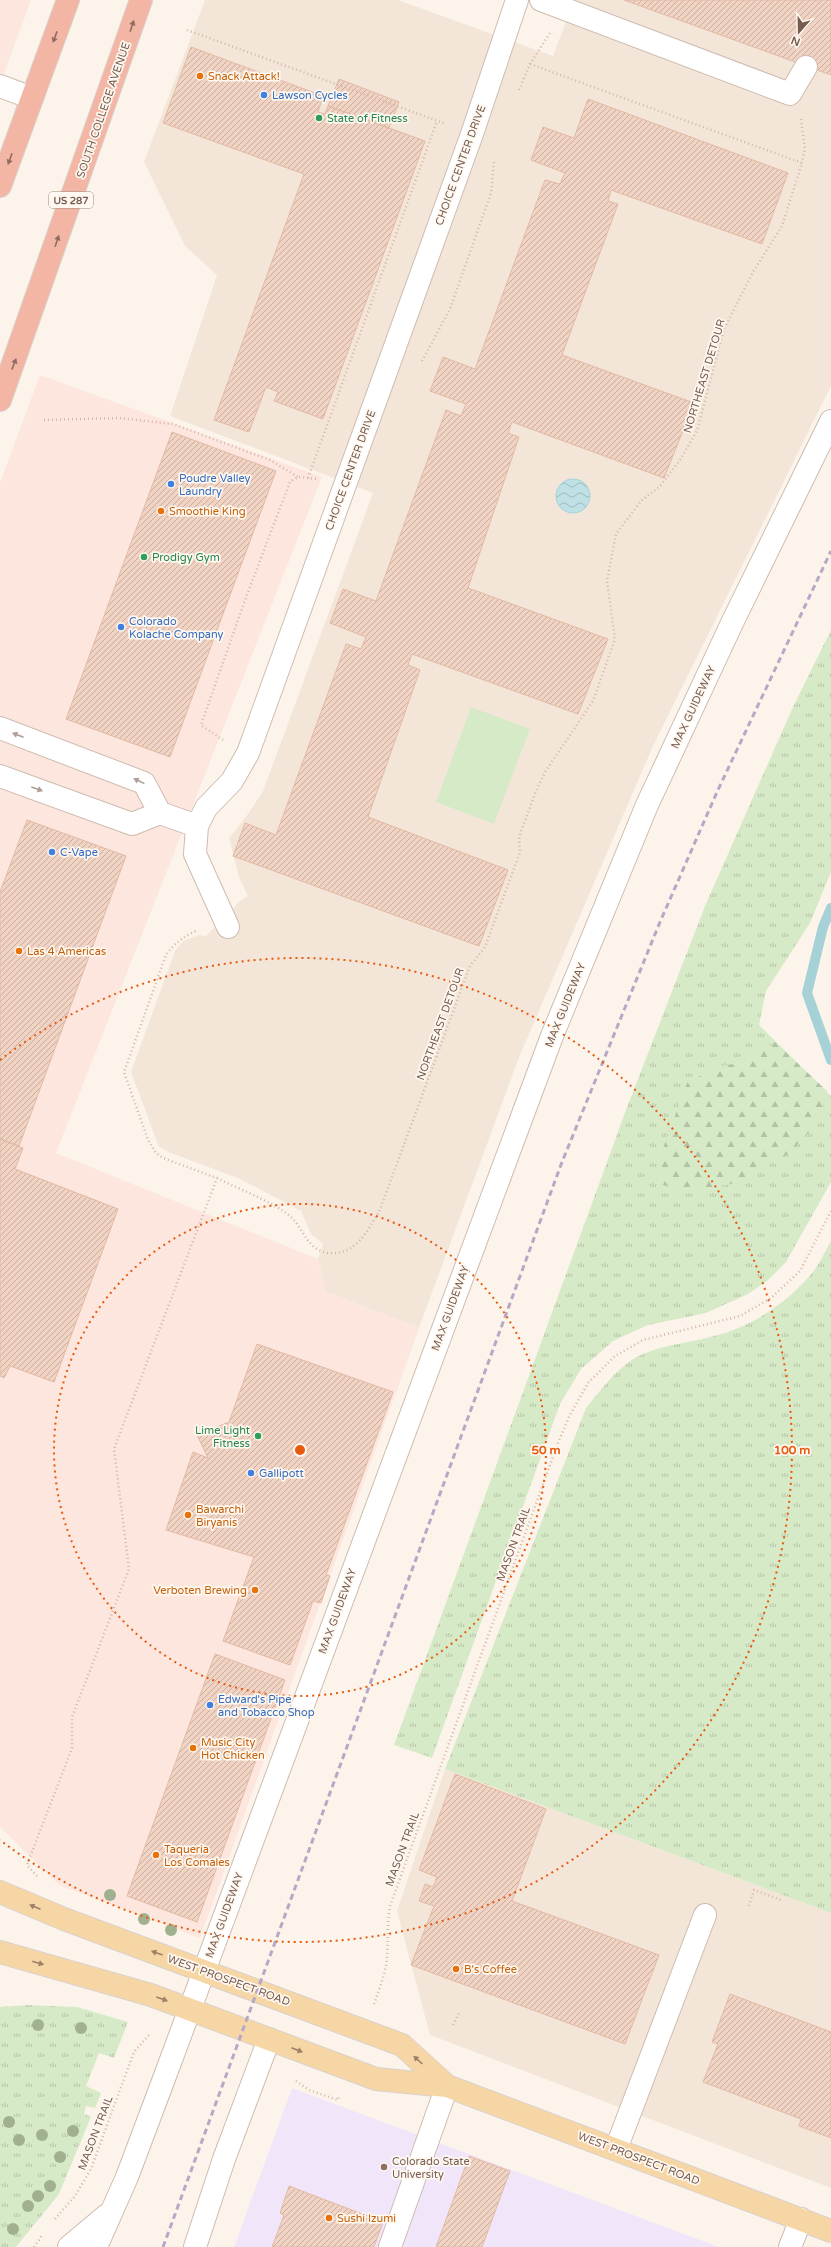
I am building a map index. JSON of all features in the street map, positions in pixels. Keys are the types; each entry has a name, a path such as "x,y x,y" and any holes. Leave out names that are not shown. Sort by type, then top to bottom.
{"highway":[{"path":"0,186 68,0"},
{"name":"SOUTH COLLEGE AVENUE","path":"0,400 141,0"}],"main road":[{"name":"WEST PROSPECT ROAD","path":"0,1892 64,1919 402,2045 447,2086"},
{"name":"WEST PROSPECT ROAD","path":"0,1952 151,1995 376,2079 447,2086 831,2231"}],"street":[{"name":"CHOICE CENTER DRIVE","path":"228,927 196,854 197,826 206,808 232,781 248,753 472,134 517,0"},
{"path":"541,0 790,94 806,66"},
{"path":"0,86 32,98"},
{"name":"MAX GUIDEWAY","path":"96,2247 127,2177 190,2010 552,1036 647,805 733,621 831,421"},
{"path":"0,728 144,783 160,813"},
{"path":"0,776 132,824 160,813 197,826"},
{"path":"616,2149 705,1916"},
{"path":"195,2247 224,2159 269,2039"},
{"path":"390,2247 447,2086"},
{"name":"MAX GUIDEWAY","path":"69,2247 111,2212"},
{"path":"790,2247 801,2219"}],"path":[{"path":"187,30 448,125"},
{"path":"530,64 802,163"},
{"name":"NORTHEAST DETOUR","path":"203,928 183,937 172,946 166,955 124,1072 148,1140 156,1153 163,1158 217,1178 264,1201 291,1217 302,1229 310,1243 320,1252 332,1254 342,1252 356,1245 379,1212 470,966 486,947 520,852 519,837 536,791 545,772 593,700 615,639 607,581 616,534 641,501 660,486 680,460 697,431 724,329 753,272 782,226 805,149 803,123 790,94"},
{"path":"308,478 437,121"},
{"path":"44,420 119,418 173,424 270,460 298,477 324,480"},
{"path":"229,743 201,725 245,600 290,482 298,477"},
{"path":"27,1865 72,1748 72,1717 130,1569 114,1450 217,1178"},
{"name":"MASON TRAIL","path":"373,2005 381,1985 387,1960 387,1923 390,1906 568,1417 588,1383 615,1356 643,1340 740,1316 771,1298 800,1271 831,1212"},
{"path":"749,1906 754,1890 781,1900"},
{"path":"453,2025 459,2014"},
{"name":"MASON TRAIL","path":"50,2225 75,2196 91,2169 134,2052 153,2031"},
{"path":"34,2247 45,2231"}],"shaded area":[{"path":"0,0 31,0 0,84"},
{"path":"205,0 398,0 553,56 574,0 831,0 831,386 653,746 520,1055 419,1328 326,1292 318,1259 323,1244 311,1234 301,1211 240,1179 159,1147 131,1072 175,951 183,941 198,935 206,936 241,900 248,896 239,877 229,838 248,814 263,791 373,493 170,416 217,275 185,246 144,162"},
{"path":"40,375 322,477 56,1153 318,1259 326,1292 419,1328 200,1938 59,1885 0,1827 0,483"},
{"path":"445,1769 831,1913 831,2188 430,2035 397,1911"},
{"name":"Colorado State University","path":"292,2088 719,2247 234,2247"}],"green space":[{"path":"831,630 831,872 810,923 766,991 759,1025 831,1096 831,1182 786,1262 767,1281 748,1294 706,1313 648,1325 613,1341 581,1369 560,1404 432,1758 394,1745 626,1110 705,906 793,707"},
{"path":"471,707 530,729 494,824 436,802"},
{"path":"775,1042 827,1091 820,1120 790,1153 731,1184 685,1192 663,1185 657,1165 687,1083 717,1067 749,1061"},
{"path":"831,1241 831,1913 445,1769 586,1408 615,1374 628,1362 635,1358 664,1347 704,1339 728,1332 756,1320 768,1312 792,1294 813,1272"},
{"path":"27,2005 77,2007 128,2022 114,2058 99,2053 86,2086 101,2093 95,2108 86,2106 84,2114 91,2117 59,2194 16,2247 0,2247 0,2007"}],"water":[{"path":"570,479 576,479 580,480 587,486 590,496 589,503 583,510 576,513 570,513 566,512 559,506 556,499 556,493 557,489 563,482"}],"building":[{"path":"624,0 831,0 831,75"},
{"path":"191,47 323,96 318,112 325,114 328,106 425,141 323,419 274,401 278,392 266,387 249,432 214,420 304,174 163,123"},
{"path":"339,79 399,102 389,128 328,106"},
{"path":"588,99 788,173 762,244 611,190 608,201 618,204 562,355 694,403 664,478 512,422 508,433 519,437 468,588 608,639 578,714 412,654 408,665 420,670 368,817 508,870 479,946 233,856 245,823 276,835 346,644 361,649 366,637 330,623 343,589 376,601 446,410 461,416 466,404 430,391 443,357 475,369 545,180 560,184 565,173 531,160 543,127 574,138"},
{"path":"172,432 276,471 170,757 66,719"},
{"path":"27,820 126,856 19,1146 0,1139 0,892"},
{"path":"0,1139 23,1148 15,1169 118,1209 54,1382 10,1366 4,1378 0,1376"},
{"path":"257,1344 393,1392 326,1575 330,1576 321,1603 313,1601 290,1665 223,1641 254,1557 166,1530 193,1452 208,1458 197,1435 229,1422"},
{"path":"215,1654 285,1680 197,1922 127,1896"},
{"path":"455,1774 546,1809 512,1901 659,1955 625,2044 411,1965 434,1906 419,1901 425,1884 433,1887 437,1877 419,1870"},
{"path":"730,1994 831,2032 831,2138 799,2126 801,2119 703,2082 718,2044 712,2042"},
{"path":"469,2156 510,2171 482,2247 436,2247"},
{"name":"Sushi Izumi","path":"289,2186 383,2222 374,2247 272,2247 284,2215 280,2213"}],"waterway":[{"path":"831,908 823,927 807,993 831,1060"}],"railway":[{"path":"163,2247 562,1162 660,922 717,792 831,551"}],"place":[{"name":"Snack Attack!","path":"200,76"},
{"name":"Lawson Cycles","path":"264,95"},
{"name":"State of Fitness","path":"319,118"},
{"name":"Poudre Valley Laundry","path":"171,484"},
{"name":"Smoothie King","path":"161,511"},
{"name":"Prodigy Gym","path":"144,557"},
{"name":"Colorado Kolache Company","path":"121,627"},
{"name":"C-Vape","path":"52,852"},
{"name":"Las 4 Americas","path":"19,951"},
{"name":"Lime Light Fitness","path":"258,1436"},
{"name":"Gallipott","path":"251,1473"},
{"name":"Bawarchi Biryanis","path":"188,1515"},
{"name":"Verboten Brewing","path":"255,1590"},
{"name":"Edward's Pipe and Tobacco Shop","path":"210,1705"},
{"name":"Music City Hot Chicken","path":"193,1748"},
{"name":"Taqueria Los Comales","path":"156,1855"},
{"name":"B's Coffee","path":"456,1969"},
{"name":"Colorado State University","path":"384,2167"},
{"name":"Sushi Izumi","path":"329,2218"}]}
